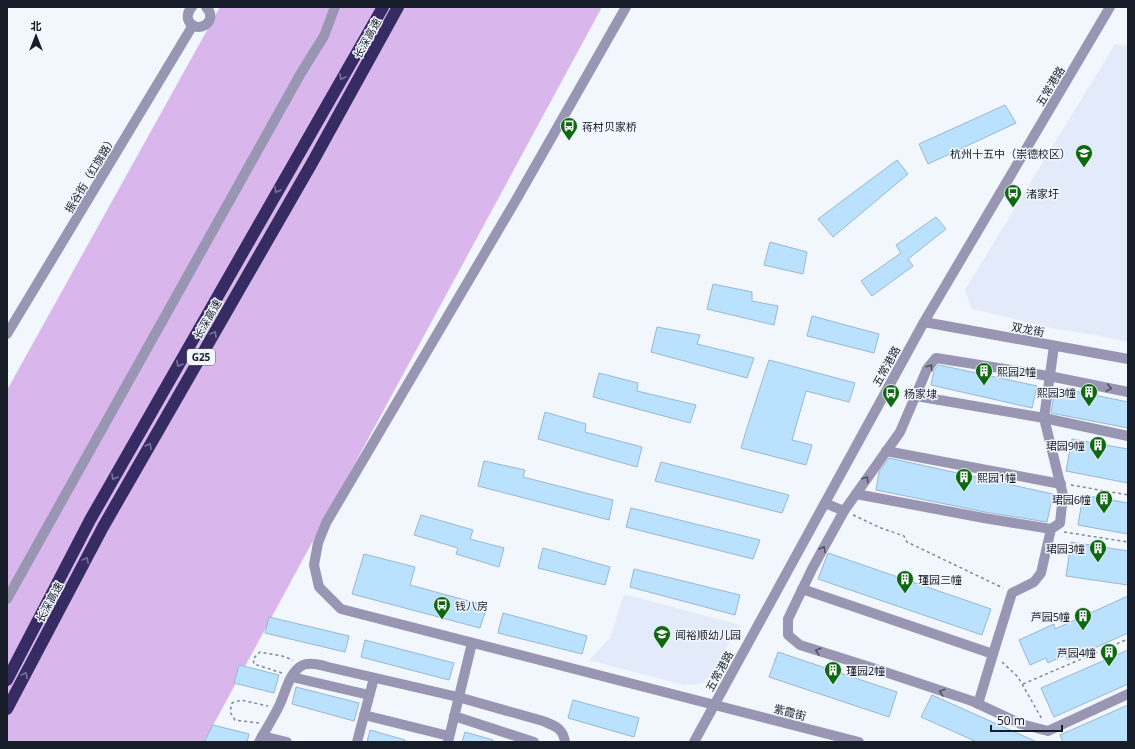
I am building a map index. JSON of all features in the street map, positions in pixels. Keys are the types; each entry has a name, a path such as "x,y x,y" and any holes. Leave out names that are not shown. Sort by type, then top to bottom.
{"highway":[{"name":"长深高速","path":"7,680 90,520 382,7"},
{"name":"长深高速","path":"7,709 103,526 308,170 398,7"}],"street":[{"path":"192,7 188,16 190,23 200,27 207,24 209,21 210,14 206,7"},
{"path":"7,599 297,80 324,36 335,7"},
{"name":"紫霞街","path":"626,7 516,200 330,516 318,543 314,565 319,587 341,609 859,742"},
{"name":"五常港路","path":"694,742 924,322 1110,7"},
{"name":"振谷街（红旗路）","path":"7,334 193,25"},
{"name":"双龙街","path":"924,322 1128,359"},
{"path":"856,494 1051,529 1060,523 1063,495 1044,418 1054,346"},
{"path":"1128,392 1049,376 936,358 927,369 900,432 844,511 812,569 788,619 788,636 800,645 978,704 1021,724 1048,731 1128,694"},
{"path":"916,396 1044,418 1128,436"},
{"path":"886,451 1061,484"},
{"path":"825,503 844,511"},
{"path":"978,704 1012,593 1034,582 1041,573 1051,529"},
{"path":"802,589 993,654"},
{"path":"364,715 449,739 472,643"},
{"path":"287,742 261,739 278,709 288,683 296,671 304,664 314,664 458,697 543,721 556,727 564,734 565,742"},
{"path":"292,677 369,695"},
{"path":"357,742 374,678"},
{"path":"454,716 534,742"}],"path":[{"path":"1061,484 1128,494"},
{"path":"844,511 881,528 904,536 907,542 1012,593"},
{"path":"1051,529 1128,542"},
{"path":"1022,684 1128,639"},
{"path":"292,677 254,664 253,659 260,652 282,656 304,664"},
{"path":"993,654 1018,677 1048,731"},
{"path":"269,725 235,720 230,712 232,704 241,700 278,709"}],"shaded area":[{"path":"220,7 602,7 204,742 7,742 7,390"},
{"name":"杭州十五中（崇德校区）","path":"1115,44 1128,46 1128,342 1051,328 972,309 965,290"},
{"name":"闻裕顺幼儿园","path":"624,594 740,625 708,678 701,684 683,685 589,660 610,638"}],"building":[{"path":"1005,105 1016,123 928,164 919,144"},
{"path":"897,160 908,174 833,237 818,219"},
{"path":"936,217 946,229 908,259 913,266 872,296 861,281 901,253 896,245"},
{"path":"770,242 807,252 803,274 764,265"},
{"path":"713,284 752,292 752,301 778,306 774,325 707,309"},
{"path":"812,316 879,334 874,353 807,336"},
{"path":"657,327 700,335 697,344 754,358 747,378 651,352"},
{"path":"769,360 855,383 849,402 806,391 792,440 812,445 806,465 741,448"},
{"name":"熙园2幢","path":"939,365 1037,386 1032,408 931,385 934,370"},
{"path":"599,373 638,383 637,391 696,405 690,423 593,397"},
{"name":"熙园3幢","path":"1055,387 1128,402 1128,428 1051,413"},
{"path":"545,412 586,424 585,432 642,447 637,467 538,439"},
{"name":"珺园9幢","path":"1072,439 1128,449 1128,483 1066,471"},
{"name":"熙园1幢","path":"889,458 1053,494 1047,522 985,512 876,490 879,472"},
{"path":"484,461 525,470 523,477 613,500 609,520 478,486"},
{"path":"661,462 789,495 782,513 655,481"},
{"name":"珺园6幢","path":"1083,495 1128,503 1128,534 1078,525"},
{"path":"631,508 760,540 753,559 626,527"},
{"path":"421,515 473,530 470,539 504,548 499,567 456,554 458,548 414,535"},
{"name":"珺园3幢","path":"1071,542 1128,551 1128,585 1066,576"},
{"path":"543,548 610,567 605,585 538,568"},
{"name":"瑾园三幢","path":"828,553 991,609 982,635 818,579"},
{"path":"364,554 415,567 410,585 487,606 480,628 352,594"},
{"path":"634,569 740,595 735,615 630,587"},
{"name":"芦园5幢","path":"1128,596 1128,633 1068,660 1065,655 1048,663 1046,658 1030,665 1019,640 1054,624 1055,629"},
{"path":"503,613 587,636 582,654 498,633"},
{"path":"269,617 349,636 345,652 265,633"},
{"path":"365,640 454,663 449,680 361,657"},
{"name":"芦园4幢","path":"1128,650 1128,684 1054,717 1041,688"},
{"name":"瑾园2幢","path":"778,652 897,692 889,717 769,677"},
{"path":"239,665 279,675 274,693 234,683"},
{"path":"296,687 359,703 354,721 292,704"},
{"path":"932,695 1037,742 977,742 921,717"},
{"path":"573,700 639,718 634,737 568,718"},
{"path":"1128,705 1128,742 1063,742 1060,735"},
{"path":"213,725 249,734 247,742 204,742"},
{"path":"370,730 405,740 405,742 367,742"},
{"path":"465,732 493,740 493,742 462,742"}],"place":[{"name":"蒋村贝家桥","path":"569,141"},
{"name":"杭州十五中（崇德校区）","path":"1084,168"},
{"name":"渚家圩","path":"1013,208"},
{"name":"熙园2幢","path":"984,386"},
{"name":"熙园3幢","path":"1089,407"},
{"name":"杨家埭","path":"891,408"},
{"name":"珺园9幢","path":"1098,460"},
{"name":"熙园1幢","path":"964,492"},
{"name":"珺园6幢","path":"1104,514"},
{"name":"珺园3幢","path":"1098,563"},
{"name":"瑾园三幢","path":"905,594"},
{"name":"钱八房","path":"442,620"},
{"name":"芦园5幢","path":"1083,631"},
{"name":"闻裕顺幼儿园","path":"662,649"},
{"name":"芦园4幢","path":"1109,667"},
{"name":"瑾园2幢","path":"833,685"}]}
